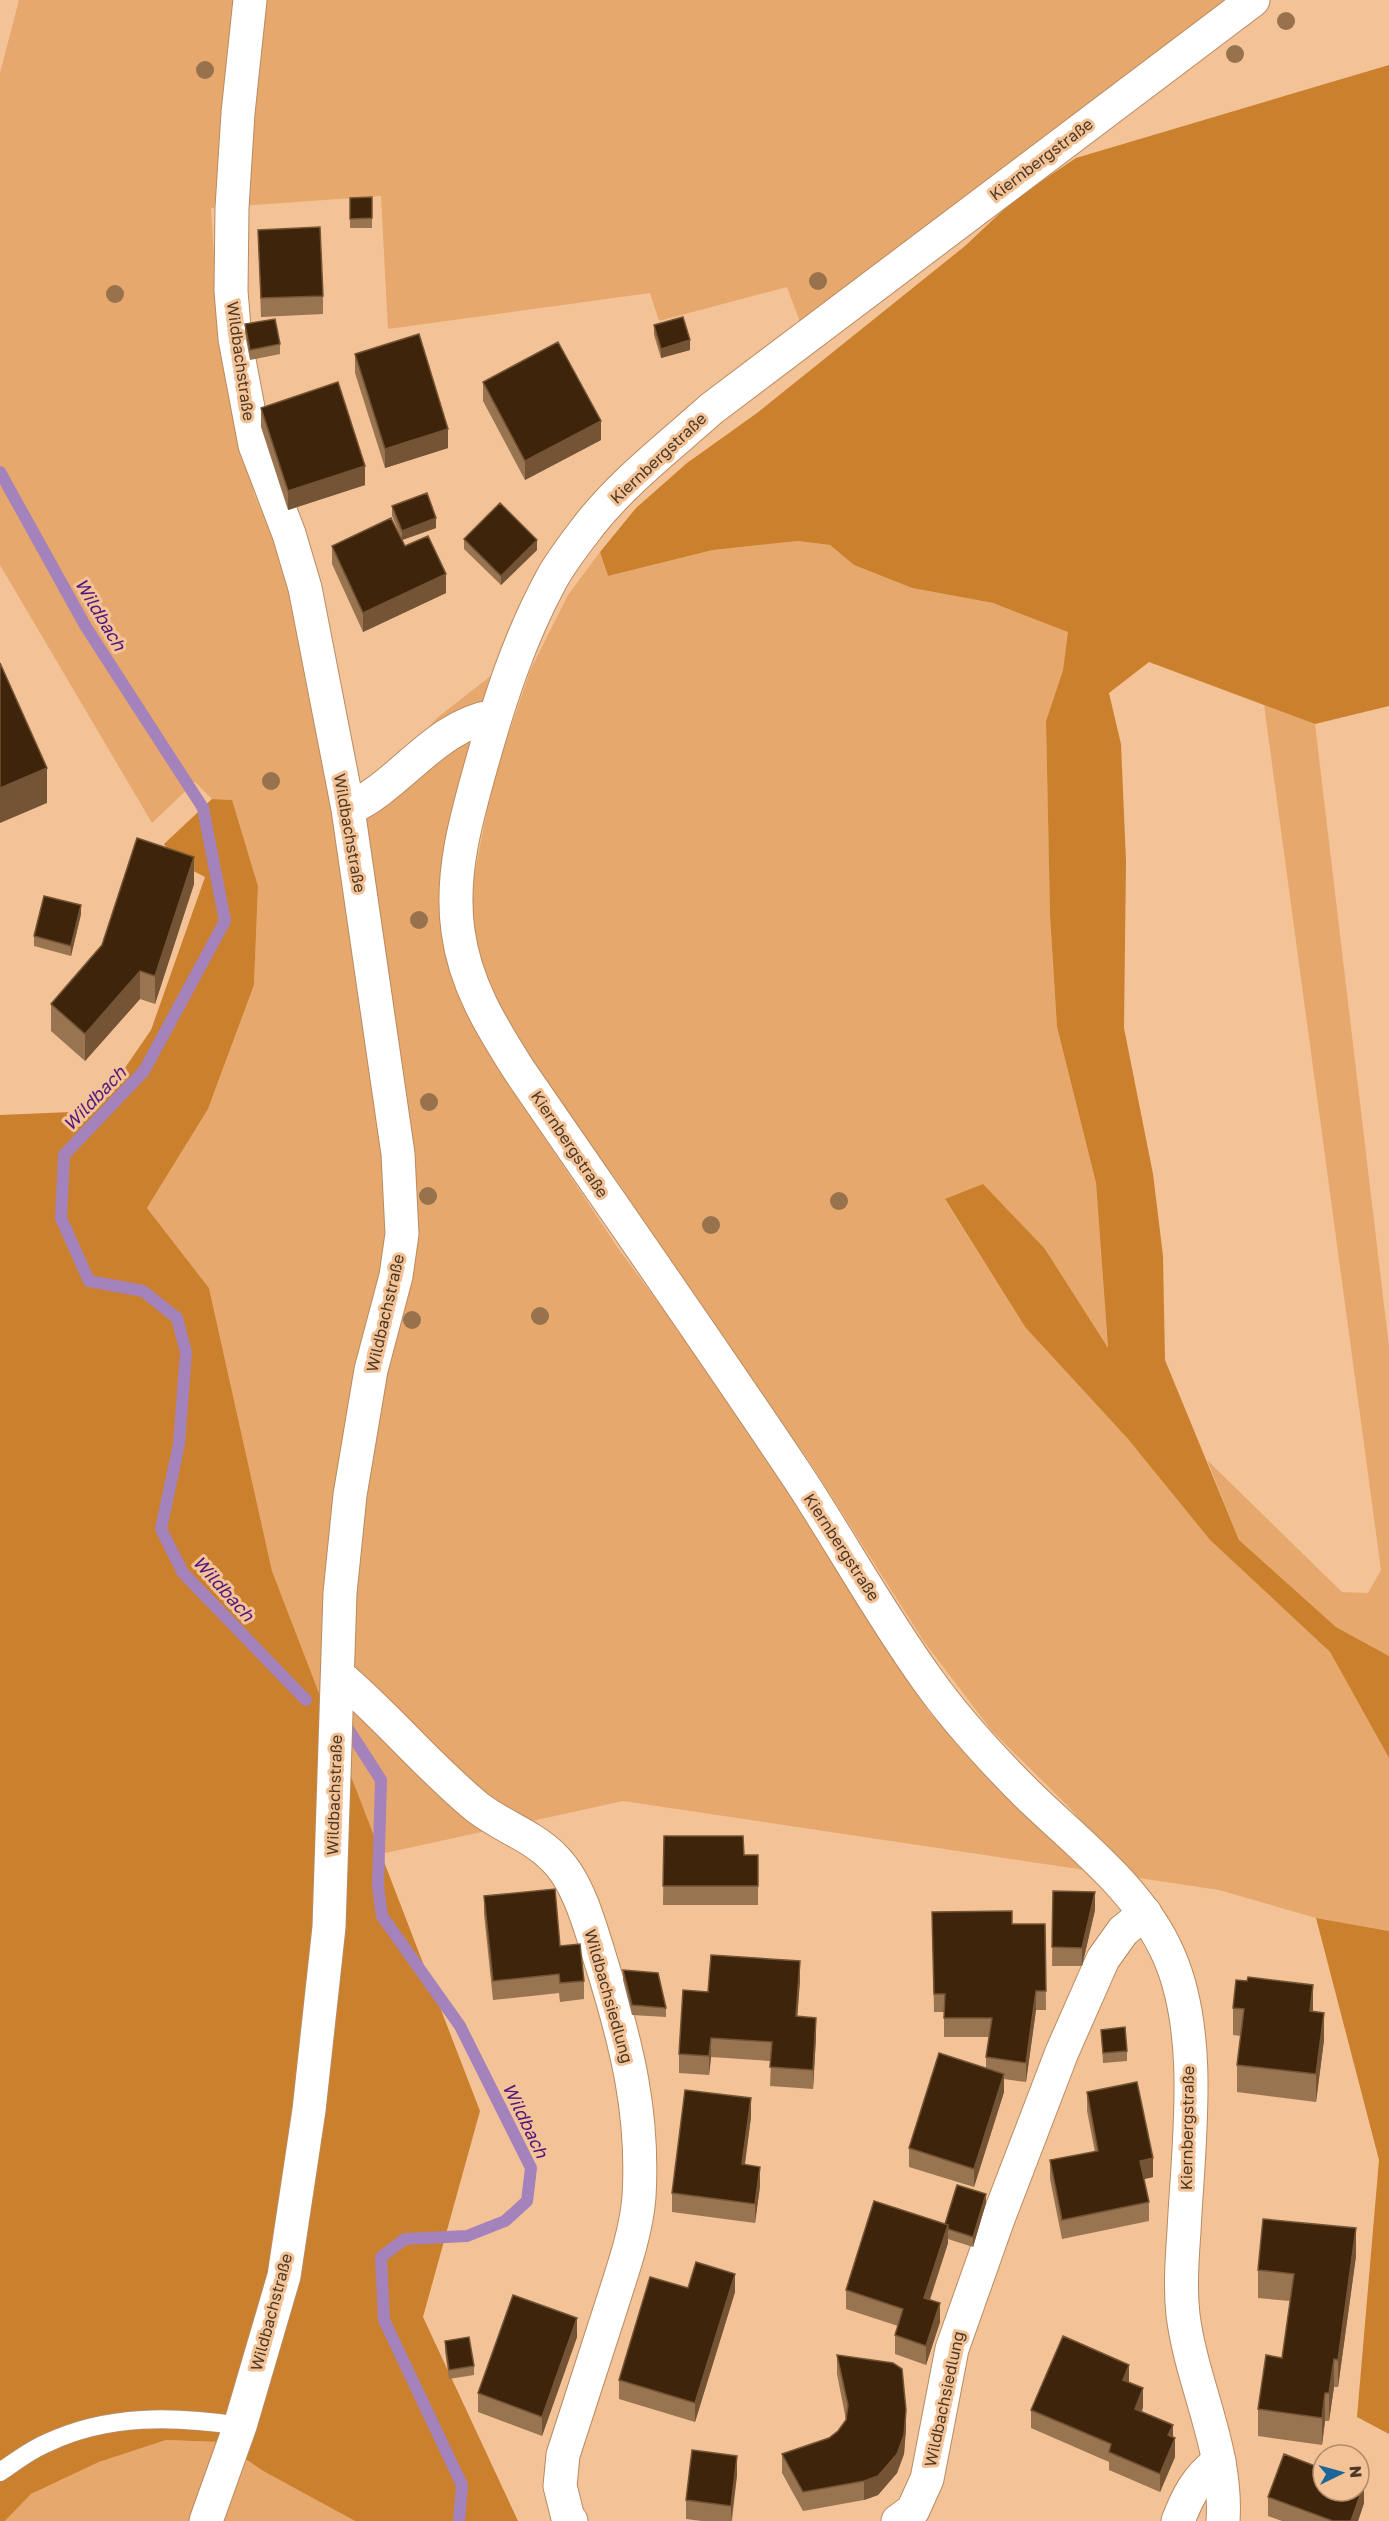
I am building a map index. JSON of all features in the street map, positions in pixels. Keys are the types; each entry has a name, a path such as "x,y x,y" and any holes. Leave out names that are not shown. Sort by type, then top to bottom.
{"street":[{"name":"Wildbachstraße","path":"206,2521 240,2426 284,2276 309,2110 329,1927 340,1593 350,1495 371,1370 396,1276 402,1234 398,1154 348,809 305,588 289,534 255,445 235,339 231,291 232,208 238,113 250,0"},
{"name":"Kiernbergstraße","path":"1223,2521 1224,2502 1220,2461 1194,2368 1183,2314 1182,2259 1191,2098 1186,2015 1169,1957 1145,1913 1107,1869 973,1738 926,1678 800,1481 488,1022 467,975 457,930 456,882 465,822 495,716 523,638 552,578 590,524 635,476 711,409 1253,0"},
{"path":"348,809 382,790 440,740 460,726 481,718 495,716"},
{"name":"Wildbachsiedlung","path":"338,1675 371,1703 430,1765 479,1808 525,1835 554,1857 571,1879 593,1937 624,2036 634,2087 640,2136 639,2199 628,2254 563,2455 560,2486 571,2521"},
{"name":"Wildbachsiedlung","path":"898,2521 913,2510 927,2479 952,2349 998,2219 1062,2052 1103,1959 1123,1931 1145,1913"},
{"path":"1178,2521 1189,2492 1204,2473 1220,2461"}],"lane":[{"path":"0,2472 46,2443 102,2424 158,2418 196,2419 240,2426"}],"shaded area":[{"path":"19,0 1228,0 800,322 787,287 659,321 650,293 388,329 381,196 211,208 219,340 254,494 287,569 361,789 405,753 437,718 493,674 450,946 461,1004 528,1113 618,1248 754,1433 929,1712 977,1764 1085,1870 623,1801 381,1854 272,1571 209,1288 147,1208 208,1109 254,985 258,886 231,800 212,799 195,782 152,823 0,565 0,73"},
{"path":"1389,65 1389,706 1315,724 1149,662 1109,693 1121,744 1126,861 1124,1028 1153,1174 1163,1256 1165,1360 1239,1540 1336,1627 1389,1656 1389,1758 1330,1652 1210,1540 1128,1439 1025,1327 945,1199 983,1184 1045,1249 1108,1348 1096,1183 1057,1027 1050,915 1046,721 1063,670 1068,632 993,603 912,588 854,565 830,545 798,541 713,550 608,576 600,552 636,508 687,463 757,413 965,246 1015,199 1076,158"},
{"path":"798,541 830,545 854,565 912,588 993,603 1069,632 1063,670 1046,721 1050,915 1057,1027 1096,1183 1108,1350 1045,1249 945,1200 1025,1327 1128,1439 1210,1540 1330,1652 1389,1758 1389,1931 1316,1918 1219,1890 1132,1877 1067,1805 992,1731 925,1643 807,1458 694,1304 616,1179 541,1079 488,991 474,952 468,907 493,780 530,671 568,595 600,552 608,576 713,550"},
{"path":"1264,705 1315,724 1389,1347 1389,1656 1336,1627 1239,1540 1207,1460 1342,1592 1368,1593 1381,1570"},
{"path":"212,799 232,800 258,886 254,985 208,1109 147,1208 209,1288 272,1571 480,2111 423,2317 518,2521 355,2521 265,2472 220,2442 166,2440 99,2462 31,2494 5,2521 0,2521 0,1115 71,1112 120,1075 151,1030 205,877 174,861 164,844"},
{"path":"1316,1918 1389,1931 1389,2434 1357,2417 1379,2160"},
{"path":"166,2440 220,2442 265,2472 355,2521 5,2521 31,2494 99,2462"}],"building":[{"path":"372,197 372,218 350,219 350,198"},
{"path":"320,227 323,296 261,298 258,230"},
{"path":"683,317 690,340 661,349 654,325"},
{"path":"275,319 280,344 250,350 245,324"},
{"path":"419,334 448,429 385,449 355,354"},
{"path":"558,342 601,421 525,461 483,382"},
{"path":"338,382 365,466 288,491 261,408"},
{"path":"427,493 436,518 402,531 392,506"},
{"path":"500,503 537,540 501,576 464,539"},
{"path":"391,518 405,546 428,536 446,574 363,613 332,546"},
{"path":"0,663 47,768 0,788"},
{"path":"137,838 194,857 155,976 140,971 85,1034 51,1004 102,945"},
{"path":"44,896 81,905 71,946 34,936"},
{"path":"664,1836 743,1836 744,1855 758,1855 758,1886 663,1886"},
{"path":"555,1889 560,1946 580,1944 584,1981 560,1983 559,1974 493,1981 484,1896"},
{"path":"1053,1891 1095,1892 1082,1948 1052,1947"},
{"path":"1012,1911 1012,1924 1045,1924 1046,1991 1036,1991 1026,2063 986,2057 992,2018 944,2018 945,1994 934,1994 932,1912"},
{"path":"711,1955 800,1961 796,2016 816,2018 813,2070 770,2067 772,2042 711,2038 709,2056 679,2054 683,1990 708,1992"},
{"path":"623,1970 658,1973 666,2008 632,2005"},
{"path":"1248,1977 1313,1985 1310,2011 1324,2013 1316,2074 1237,2065 1244,2009 1233,2008 1236,1980 1247,1981"},
{"path":"1125,2027 1127,2051 1103,2053 1101,2030"},
{"path":"939,2053 1004,2074 974,2169 909,2148"},
{"path":"1137,2082 1153,2158 1140,2161 1149,2202 1062,2220 1050,2160 1098,2151 1087,2092"},
{"path":"685,2090 751,2098 742,2164 760,2167 755,2204 672,2193"},
{"path":"957,2185 986,2194 973,2237 948,2229 948,2225 945,2224"},
{"path":"874,2201 948,2225 924,2298 940,2303 926,2346 895,2335 903,2309 846,2290"},
{"path":"1263,2219 1356,2228 1338,2360 1334,2359 1329,2393 1325,2393 1322,2418 1258,2409 1266,2355 1282,2358 1294,2274 1258,2270"},
{"path":"696,2262 735,2274 695,2403 619,2380 650,2277 688,2288"},
{"path":"513,2295 577,2318 542,2417 478,2393"},
{"path":"1063,2336 1129,2365 1123,2380 1143,2388 1135,2409 1173,2425 1168,2435 1175,2438 1160,2474 1109,2452 1111,2444 1031,2410"},
{"path":"469,2337 474,2366 449,2370 445,2341"},
{"path":"837,2355 893,2363 902,2369 906,2410 904,2435 897,2454 878,2476 864,2481 803,2492 782,2454 829,2438 846,2420 848,2405"},
{"path":"692,2450 737,2456 731,2506 686,2500"},
{"path":"1284,2454 1311,2464 1311,2503 1357,2503 1351,2521 1333,2521 1268,2497"}],"waterway":[{"name":"Wildbach","path":"0,472 86,627 203,808 225,921 144,1071 64,1155 61,1218 89,1281 143,1291 177,1318 186,1352 179,1444 161,1529 183,1573 306,1700"},
{"name":"Wildbach","path":"345,1724 381,1780 378,1886 382,1916 460,2026 531,2168 527,2201 505,2221 467,2236 405,2239 381,2257 384,2320 462,2485 459,2521"}]}
